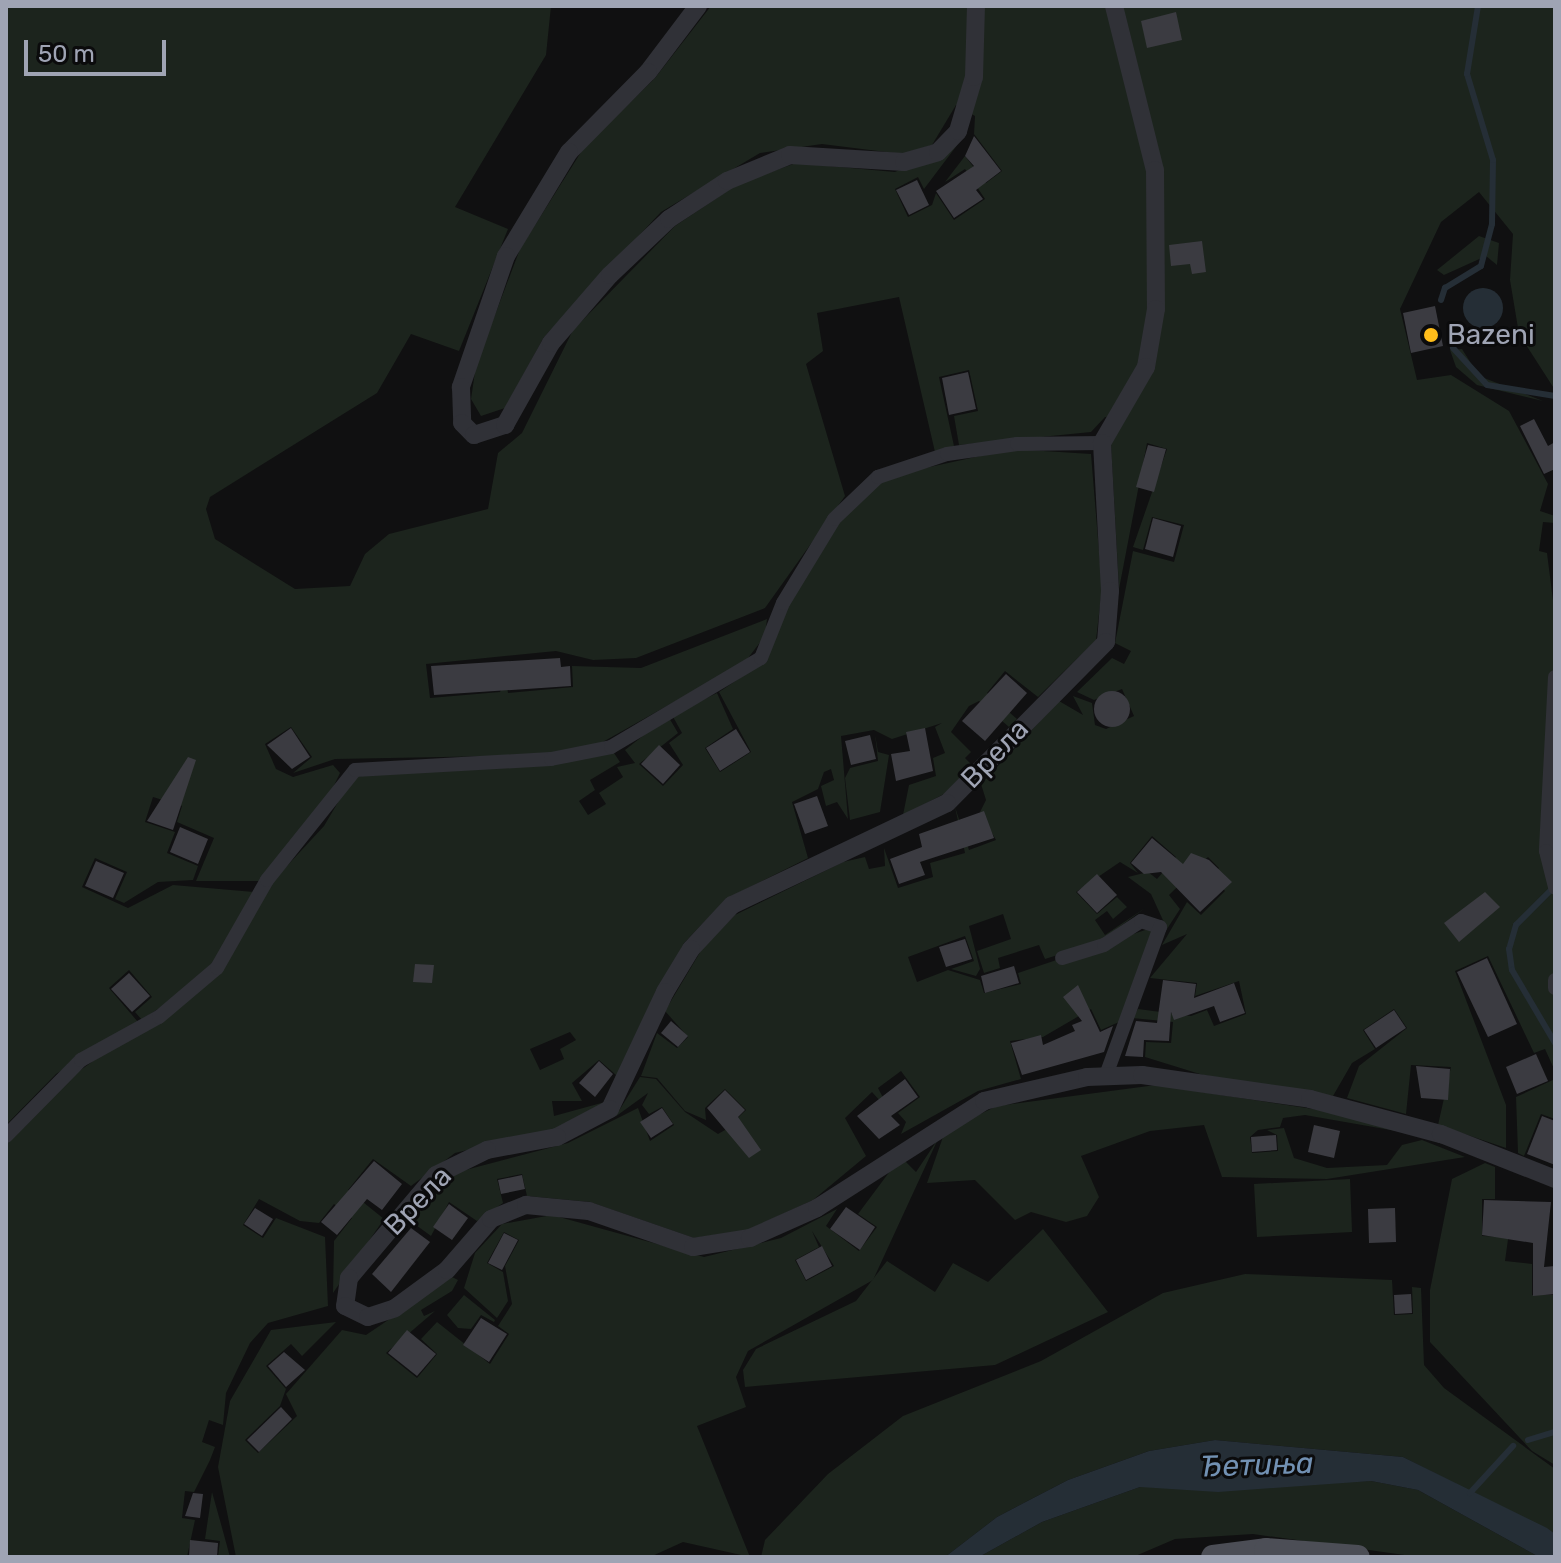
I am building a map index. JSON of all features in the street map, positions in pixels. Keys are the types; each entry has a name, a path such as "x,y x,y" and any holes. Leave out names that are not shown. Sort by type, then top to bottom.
{"main road":[{"path":"1213,1557 1266,1550 1358,1557"}],"street":[{"path":"698,6 648,72 569,152 506,256 461,387 462,423 474,435 505,425 551,343 610,275 669,219 727,181 790,155 904,162 938,152 958,131 974,77 976,6"},
{"path":"6,1136 81,1060 159,1017 217,968 267,880 355,770 551,759 611,747 761,658 783,603 834,519 878,477 1003,446 1102,443 1146,367 1155,331 1155,170 1114,6"},
{"name":"Врела","path":"1102,443 1111,618 1092,660 947,803 732,905 691,949 665,992 610,1109 557,1137 487,1150 436,1175 349,1278 345,1306 368,1317 395,1308 447,1270 491,1219 526,1205 589,1211 693,1247 750,1238 817,1208 984,1101 1106,1075 1172,1078 1379,1115 1555,1179"},
{"path":"1553,883 1546,851 1555,677"},
{"path":"1062,958 1104,945 1141,921 1160,927 1106,1075"},
{"path":"1555,980 1555,988"}],"shaded area":[{"path":"6,6 551,6 546,55 455,207 508,229 459,351 411,334 377,393 210,497 206,509 215,539 295,589 350,586 365,554 389,534 488,509 498,453 522,433 573,330 675,226 738,184 796,163 895,172 958,144 924,189 918,177 895,189 908,217 932,205 936,193 954,220 985,199 965,169 945,182 965,156 986,183 1002,171 974,134 975,116 956,105 932,145 902,154 822,144 760,153 661,212 544,337 505,408 481,416 471,399 476,365 520,249 583,149 655,78 711,6 1555,6 1555,390 1519,334 1510,280 1513,234 1479,192 1441,222 1400,309 1417,380 1451,375 1509,411 1548,484 1540,511 1555,516 1555,523 1543,522 1539,551 1547,553 1555,616 1555,1071 1545,1049 1534,1053 1488,956 1455,971 1506,1105 1506,1148 1438,1125 1451,1067 1411,1065 1406,1114 1347,1098 1359,1066 1407,1028 1394,1009 1363,1030 1375,1049 1352,1063 1333,1096 1203,1075 1145,1057 1146,1042 1171,1043 1173,1022 1132,1018 1138,1009 1191,1016 1207,1010 1214,1026 1246,1014 1239,981 1195,996 1197,983 1150,978 1187,934 1162,945 1187,902 1201,915 1225,891 1212,876 1219,868 1208,857 1169,895 1180,909 1167,929 1151,894 1128,877 1148,872 1157,879 1176,857 1152,836 1130,863 1138,873 1120,862 1076,892 1097,914 1117,897 1127,907 1113,919 1107,911 1095,920 1105,935 1145,908 1099,942 1045,959 1039,945 998,958 1000,968 984,973 977,951 1011,939 1003,914 969,926 980,969 976,976 951,969 974,961 965,936 908,957 917,982 948,970 980,980 984,993 1021,984 1018,973 1154,927 1119,1022 1101,1030 1091,1009 1043,1037 1010,1041 1021,1079 978,1091 901,1134 906,1122 898,1113 920,1097 901,1071 878,1088 891,1113 872,1092 845,1118 866,1156 813,1200 748,1230 694,1238 590,1202 527,1196 522,1174 497,1179 503,1203 477,1221 449,1202 431,1236 409,1220 458,1172 568,1143 638,1108 650,1141 674,1125 662,1107 649,1114 642,1105 648,1093 615,1117 640,1077 656,1079 685,1112 718,1134 725,1130 746,1110 725,1089 705,1108 706,1120 685,1111 657,1078 641,1076 657,1033 677,1048 688,1037 665,1011 702,949 735,915 843,862 865,857 869,869 885,866 884,848 898,888 933,877 930,863 965,853 955,807 969,850 996,840 980,812 986,800 981,784 1059,701 1083,715 1073,696 1092,703 1095,725 1106,729 1134,716 1122,689 1094,700 1077,692 1112,658 1124,664 1131,651 1115,643 1133,551 1174,562 1184,525 1152,517 1143,550 1133,547 1167,449 1147,443 1119,589 1111,444 1122,416 1105,417 1091,432 959,445 954,416 978,411 969,370 939,377 954,446 935,452 899,297 817,313 823,351 806,364 845,496 765,608 636,658 593,660 556,651 426,664 430,698 500,692 506,679 508,693 573,687 572,666 641,668 767,619 765,636 745,662 601,743 546,755 335,759 293,773 312,757 291,727 265,744 276,769 293,777 333,765 340,773 326,802 261,881 196,881 214,838 177,822 182,806 153,797 145,822 175,832 167,853 198,866 193,880 158,882 124,903 115,899 127,872 95,858 82,887 128,908 173,885 254,892 225,948 194,984 142,1020 135,1012 152,997 129,970 109,988 138,1022 56,1074 6,1125"},
{"path":"1479,236 1499,243 1497,265 1486,256 1444,275 1437,270"},
{"path":"1462,349 1479,376 1543,401 1477,385 1456,367 1450,350"},
{"path":"1012,449 1091,454 1102,588 1096,640 1038,697 1005,671 987,693 1017,719 1009,727 979,701 969,706 951,732 971,752 965,758 973,766 944,794 903,815 909,785 936,776 933,758 945,753 935,727 942,723 892,739 874,730 841,736 848,819 837,802 826,806 821,786 834,780 831,769 824,772 818,789 792,802 808,858 726,899 684,943 613,1083 616,1075 599,1060 572,1083 582,1101 552,1101 554,1116 605,1102 555,1129 455,1153 411,1186 373,1159 348,1190 384,1219 333,1293 334,1241 352,1218 334,1204 319,1223 300,1221 259,1199 243,1225 263,1238 276,1218 325,1237 328,1306 268,1323 250,1343 226,1393 223,1425 209,1420 202,1442 215,1447 210,1460 194,1492 185,1491 182,1518 195,1520 187,1557 6,1557 6,1146 15,1131 75,1074 220,971 274,880 324,826 353,777 612,750 620,762 590,780 595,790 579,801 588,815 606,804 599,793 623,777 617,767 635,763 625,750 668,716 678,733 639,764 663,786 683,765 669,743 682,733 672,715 717,693 733,729 705,748 720,772 751,752 719,692 767,660 792,595 844,515 884,477","holes":["570,1032 576,1040 560,1049 564,1059 540,1070 530,1049"]},
{"path":"875,734 878,752 889,755 880,812 850,820 845,778 850,768 878,761"},
{"path":"1555,1079 1555,1119 1541,1114 1524,1156 1518,1153 1516,1097"},
{"path":"1156,1085 1320,1110 1402,1132 1305,1115 1283,1118 1280,1127 1258,1130 1250,1137 1252,1153 1278,1151 1277,1135 1267,1130 1284,1128 1294,1158 1327,1168 1387,1165 1402,1145 1422,1140 1465,1157 1327,1179 1222,1177 1204,1125 1150,1131 1081,1156 1099,1197 1087,1216 1066,1222 1031,1212 1015,1220 975,1180 927,1183 945,1131 997,1106"},
{"path":"938,1139 873,1280 748,1351 736,1377 746,1407 697,1426 750,1557 683,1542 650,1557 236,1557 218,1467 230,1401 271,1330 336,1322 302,1356 291,1344 266,1366 286,1389 280,1406 245,1440 258,1453 297,1416 286,1394 342,1330 366,1335 452,1277 458,1280 452,1291 421,1310 424,1316 435,1311 386,1353 417,1378 437,1354 421,1339 437,1322 490,1364 509,1334 498,1326 512,1304 505,1266 519,1240 504,1232 487,1263 503,1272 508,1301 497,1318 464,1288 475,1253 502,1224 552,1215 704,1257 781,1238 837,1209 826,1226 859,1251 877,1227 858,1214 893,1167 903,1159 916,1172","holes":["812,1231 834,1266 806,1281 795,1260 819,1247"]},
{"path":"1485,1163 1495,1167 1495,1199 1482,1199 1482,1236 1507,1237 1510,1225 1505,1261 1532,1264 1532,1295 1555,1295 1555,1465 1532,1451 1430,1342 1430,1290 1452,1179"},
{"path":"1350,1179 1352,1232 1257,1237 1254,1184"},
{"path":"1043,1229 1108,1312 995,1365 745,1387 743,1370 756,1349 856,1301 887,1261 935,1292 953,1263 988,1282"},
{"path":"1245,1274 1392,1280 1394,1315 1413,1314 1412,1287 1421,1288 1424,1365 1444,1388 1555,1469 1555,1534 1403,1457 1215,1440 1149,1451 1068,1480 997,1517 945,1557 761,1557 765,1540 828,1474 903,1416 1041,1361 1163,1293"},
{"path":"464,1295 494,1322 481,1315 471,1329 458,1328 447,1315"},
{"path":"1371,1481 1418,1490 1539,1557 1419,1557 1253,1534 1175,1539 1133,1557 979,1557 1042,1522 1140,1487"},
{"path":"212,1492 230,1557 218,1557 220,1541 205,1539"}],"water":[{"path":"1483,288 1497,294 1503,308 1497,322 1483,328 1469,322 1463,308 1469,294"},
{"name":"Ђетиња","path":"1215,1440 1403,1457 1547,1528 1555,1534 1555,1557 1539,1557 1418,1490 1371,1481 1218,1492 1140,1487 1042,1522 979,1557 945,1557 997,1517 1068,1480 1149,1451"}],"building":[{"path":"1176,12 1182,40 1147,48 1141,21"},
{"path":"974,136 1001,171 976,190 983,199 954,218 936,191 974,166 965,156"},
{"path":"917,180 929,205 909,215 896,190"},
{"path":"1202,241 1206,272 1192,274 1190,264 1171,266 1169,245"},
{"path":"1435,306 1443,346 1411,353 1403,313"},
{"path":"968,372 976,409 949,415 942,378"},
{"path":"1534,419 1548,446 1555,442 1555,469 1544,474 1520,426"},
{"path":"1148,445 1166,449 1154,492 1136,487"},
{"path":"1153,518 1181,526 1173,557 1145,549"},
{"path":"560,658 561,667 570,666 571,686 434,695 431,666"},
{"path":"1006,674 1027,693 985,741 962,721"},
{"path":"1112,691 1125,696 1130,709 1125,722 1112,727 1099,722 1094,709 1099,696"},
{"path":"291,728 310,757 292,769 267,745"},
{"path":"925,728 933,771 896,781 891,754 910,751 906,732"},
{"path":"736,729 750,752 720,771 706,748"},
{"path":"870,735 876,759 851,765 845,741"},
{"path":"659,745 680,765 663,784 641,764"},
{"path":"188,757 196,760 173,830 147,821"},
{"path":"817,796 828,826 805,834 794,804"},
{"path":"984,811 994,838 920,862 925,875 899,884 890,859 922,847 919,834"},
{"path":"180,827 208,839 198,864 170,852"},
{"path":"1152,838 1183,864 1191,853 1209,860 1232,882 1200,912 1161,872 1144,874 1131,863"},
{"path":"96,861 124,873 113,898 85,886"},
{"path":"1097,874 1117,895 1097,913 1077,892"},
{"path":"1485,892 1500,907 1459,942 1444,923"},
{"path":"965,939 972,959 946,967 939,947"},
{"path":"1487,958 1517,1024 1488,1037 1457,972"},
{"path":"415,964 434,965 432,983 413,982"},
{"path":"1014,966 1019,983 985,993 981,976"},
{"path":"129,973 150,996 132,1012 111,989"},
{"path":"1163,980 1196,984 1194,998 1234,983 1245,1013 1220,1022 1214,1006 1174,1020 1171,1012 1169,1041 1144,1040 1143,1057 1125,1056 1136,1021 1157,1023"},
{"path":"1078,985 1100,1032 1113,1026 1104,1052 1022,1075 1011,1043 1041,1035 1043,1045 1075,1031 1072,1025 1082,1021 1063,997"},
{"path":"1394,1010 1406,1028 1376,1048 1364,1030"},
{"path":"671,1021 688,1036 678,1047 661,1033"},
{"path":"1536,1054 1548,1081 1517,1094 1506,1067"},
{"path":"599,1061 613,1074 595,1097 579,1083"},
{"path":"1416,1066 1450,1069 1448,1100 1421,1098"},
{"path":"905,1079 918,1097 891,1116 900,1125 879,1139 857,1116"},
{"path":"725,1090 745,1110 738,1117 761,1150 749,1158 707,1108"},
{"path":"662,1108 673,1124 651,1138 640,1122"},
{"path":"1542,1116 1555,1121 1555,1165 1527,1154"},
{"path":"1314,1125 1340,1131 1334,1158 1308,1152"},
{"path":"1276,1135 1277,1150 1252,1152 1251,1137"},
{"path":"374,1161 402,1184 382,1210 367,1199 337,1235 321,1222"},
{"path":"522,1175 525,1189 501,1194 498,1180"},
{"path":"1484,1200 1551,1202 1544,1267 1555,1266 1555,1294 1533,1296 1533,1243 1482,1235"},
{"path":"449,1204 468,1218 452,1240 433,1227"},
{"path":"846,1207 875,1227 860,1250 830,1229"},
{"path":"255,1208 273,1219 262,1236 244,1224"},
{"path":"1395,1208 1396,1242 1369,1243 1368,1209"},
{"path":"411,1228 430,1242 391,1292 372,1274"},
{"path":"504,1233 518,1240 502,1270 488,1263"},
{"path":"822,1246 832,1266 806,1280 796,1260"},
{"path":"1411,1294 1412,1313 1395,1314 1394,1295"},
{"path":"481,1318 507,1334 489,1362 463,1345"},
{"path":"407,1330 436,1354 417,1376 388,1353"},
{"path":"284,1352 305,1370 286,1387 268,1366"},
{"path":"281,1407 292,1419 259,1452 247,1440"},
{"path":"193,1493 203,1494 200,1518 185,1516"},
{"path":"190,1540 218,1543 217,1557 189,1557"}],"waterway":[{"path":"1441,300 1445,288 1481,266 1492,224 1493,160 1467,74 1478,6"},
{"path":"1453,348 1487,385 1555,396"},
{"path":"1555,886 1516,925 1509,949 1512,970 1555,1043"},
{"path":"1528,1440 1555,1432"},
{"path":"1470,1493 1513,1446"}],"place":[{"name":"Bazeni","path":"1431,335"}]}
